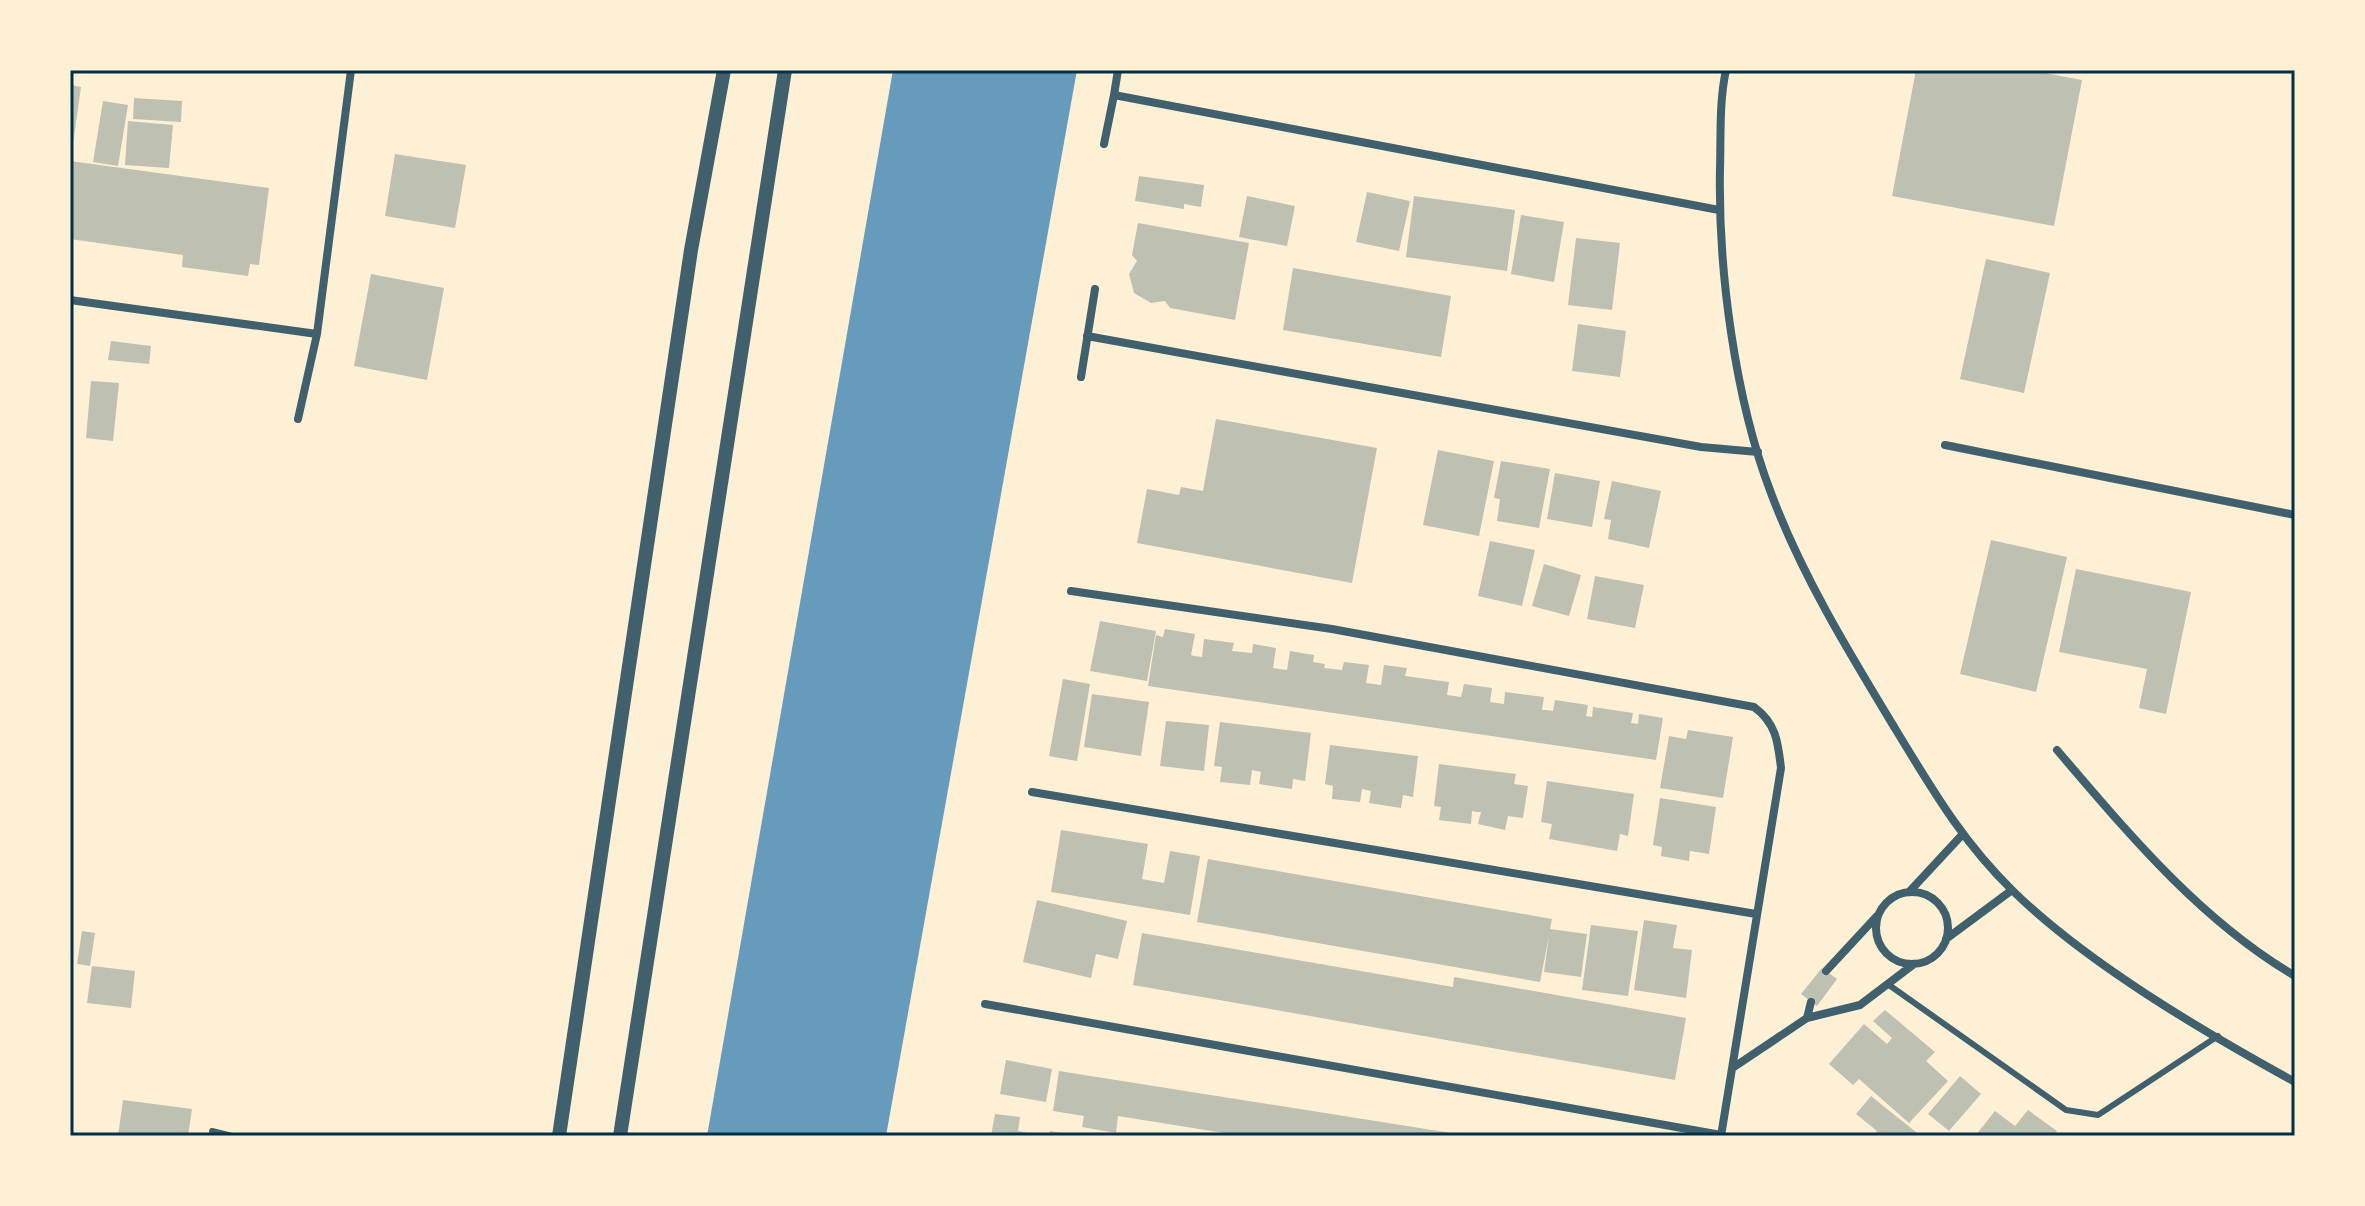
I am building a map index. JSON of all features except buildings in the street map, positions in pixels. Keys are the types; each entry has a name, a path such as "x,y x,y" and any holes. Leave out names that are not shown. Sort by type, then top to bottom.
{"street":[{"path":"298,419 317,334 351,70"},
{"path":"559,1136 691,250 724,70"},
{"path":"620,1136 785,70"},
{"path":"1104,144 1118,70"},
{"path":"1726,70 1719,210 1722,269 1758,452 1772,495 1813,585 1863,676 1961,836 2012,890 2046,921 2149,994 2295,1082"},
{"path":"1114,95 1719,210"},
{"path":"1081,377 1095,289"},
{"path":"70,300 317,334"},
{"path":"1087,336 1686,445 1758,452"},
{"path":"1945,445 2295,515"},
{"path":"985,1004 1721,1136 1781,768 1777,736 1768,717 1754,707 1332,629 1071,591"},
{"path":"2057,750 2151,859 2263,957 2295,976"},
{"path":"1032,792 1756,914"},
{"path":"1909,892 1961,836"},
{"path":"1734,1067 1807,1018 1860,1005 1914,964 1928,960 1939,952 1946,939 2012,890"},
{"path":"1826,971 1895,895 1909,892 1935,900 1945,912 1946,939"},
{"path":"1877,916 1879,944 1887,955 1914,964"},
{"path":"1807,1018 1811,1002"}],"lane":[{"path":"1889,985 2066,1110 2098,1115 2218,1036"},
{"path":"212,1131 232,1136"}],"water":[{"path":"893,70 1077,70 886,1136 707,1136"}]}
